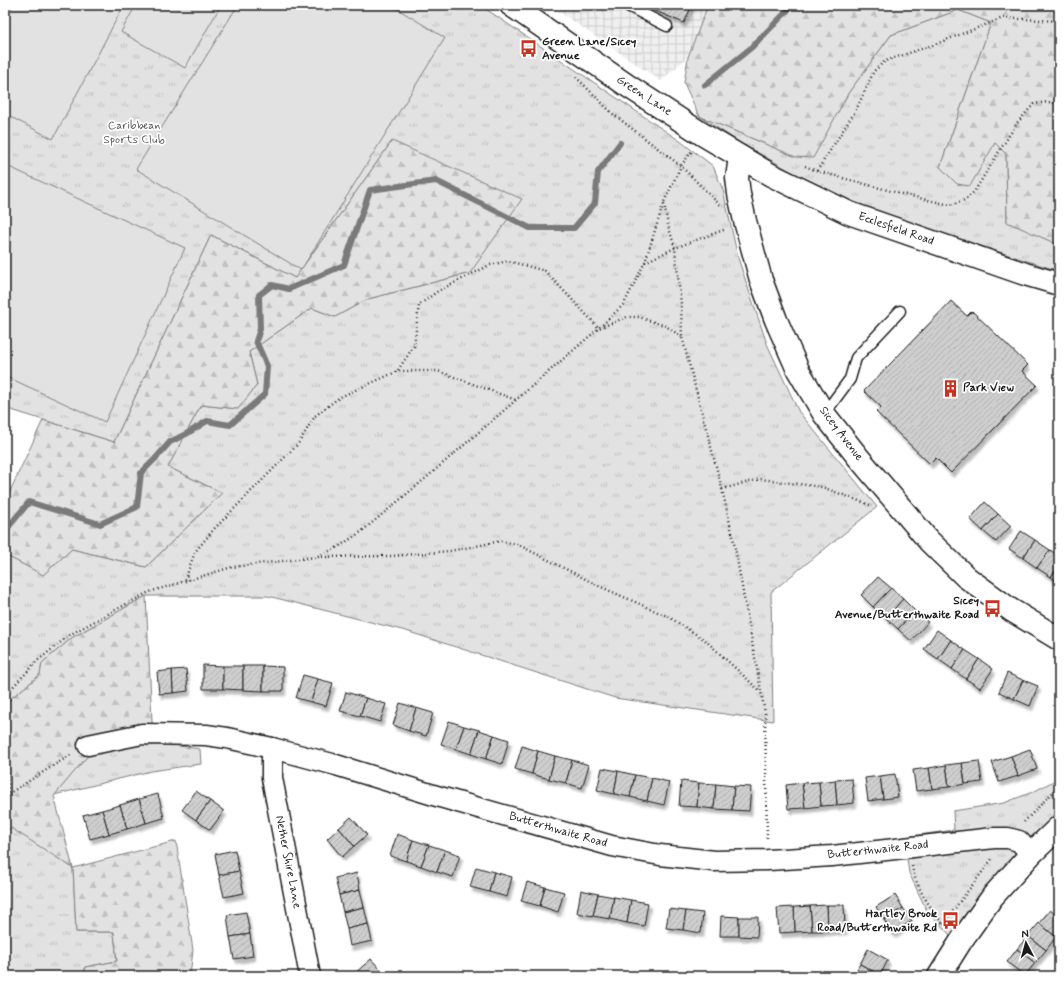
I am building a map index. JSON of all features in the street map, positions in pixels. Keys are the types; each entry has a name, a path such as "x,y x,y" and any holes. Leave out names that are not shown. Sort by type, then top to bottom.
{"street":[{"name":"Green Lane","path":"511,5 628,86 740,157"},
{"name":"Sicey Avenue","path":"740,157 737,178 742,223 776,320 798,370 824,414 929,541 966,577 1011,610 1059,638"},
{"name":"Ecclesfield Road","path":"740,157 771,175 849,213 1025,274 1059,284"},
{"name":"Butterthwaite Road","path":"88,745 142,734 206,735 227,738 336,765 440,797 612,846 660,855 714,861 768,860 832,856 994,838 1008,838 1018,841 1031,854"},
{"name":"Nether Shire Lane","path":"272,748 272,778 310,976"},
{"path":"939,976 961,941 993,896 1031,854 1059,827"}],"lane":[{"path":"626,5 667,26"},
{"path":"824,414 850,379 856,358 900,311"}],"path":[{"path":"817,171 856,110 874,71 885,61 933,45 1003,18 1059,22"},
{"path":"574,76 613,114 681,166 742,223 675,248 645,262"},
{"path":"804,166 817,171 902,194 950,205 965,200 974,192 1017,123 1034,104 1048,102 1059,104"},
{"path":"316,557 338,547 361,532 516,400 599,328 624,304 645,262 664,202 681,166 702,134"},
{"path":"664,202 668,225 675,248 681,304 682,337 722,489 744,595 765,713 768,860"},
{"path":"398,371 414,346 419,306 438,291 490,265 508,261 545,271 599,328"},
{"path":"599,328 627,317 639,317 666,326 682,337"},
{"path":"185,580 195,552 214,529 298,444 315,416 340,397 398,371 438,371 516,400"},
{"path":"722,489 760,479 822,487 874,506 898,504"},
{"path":"5,804 8,794 5,694 38,661 71,634 149,592 232,567 316,557 391,556 450,551 501,541 517,544 599,586 669,617 705,640 761,691"},
{"path":"5,796 88,745"},
{"path":"908,847 913,873 926,901 943,924 961,941"}],"shaded area":[{"path":"549,5 708,5 688,57 661,81"}],"green space":[{"name":"Caribbean Sports Club","path":"5,5 480,5 680,141 713,166 723,190 738,258 767,344 799,412 877,507 771,592 773,721 615,698 406,631 268,596 146,596 73,637 42,663 40,675 9,700 5,722 5,555 43,574 72,549 146,567 222,493 168,467 201,405 238,409 257,385 249,352 312,308 335,317 368,299 470,273 392,141 295,278 211,235 114,442 5,408"},
{"path":"5,5 124,5 53,139 5,114"},
{"path":"136,5 221,5 185,68 121,32"},
{"path":"238,5 391,5 445,38 301,270 136,169"},
{"path":"708,5 1059,5 1059,245 1007,222 1006,154 995,143 970,186 957,184 940,167 991,23 958,10 891,35 849,92 813,158 796,157 699,116 684,83 688,57"},
{"path":"958,10 991,23 940,167 995,143 1006,154 1007,221 1059,245 1059,271 946,235 854,202 794,173 742,144 699,116 796,157 849,92 891,35"},
{"path":"392,141 522,199 470,273 368,299 335,317 312,308 249,352 257,385 238,409 201,405 168,467 222,493 146,567 72,549 43,575 5,555 5,502 43,420 114,442 211,235 295,278"},
{"path":"5,165 185,248 105,422 5,376"},
{"path":"146,596 153,742 90,753 54,796 73,868 11,828 5,830 5,722 9,700 40,675 42,663 73,637"},
{"path":"153,742 200,749 201,764 151,771 54,795 90,753"},
{"path":"1059,778 1059,813 996,877 952,937 927,911 909,873 904,837 954,830 953,811 1004,803 1035,791"},
{"path":"11,827 73,868 76,932 114,932 117,961 85,967 85,976 5,976 5,830"},
{"path":"176,841 193,950 190,976 85,976 85,967 117,961 114,932 76,932 73,868"}],"building":[{"path":"646,5 692,5 684,23 646,7"},
{"name":"Park View","path":"951,301 967,316 972,311 1028,365 1022,371 1037,385 951,473 936,458 930,464 876,412 881,407 864,391"},
{"path":"985,502 998,514 983,531 970,519"},
{"path":"998,514 1011,526 996,542 983,531"},
{"path":"1021,531 1035,540 1023,558 1009,549"},
{"path":"1035,540 1050,550 1037,568 1023,558"},
{"path":"1050,550 1059,556 1059,566 1051,577 1037,568"},
{"path":"1059,566 1059,583 1051,577"},
{"path":"878,577 891,588 873,607 861,595"},
{"path":"891,588 903,599 886,618 873,607"},
{"path":"903,599 915,611 898,629 886,618"},
{"path":"915,611 928,622 911,641 898,629"},
{"path":"937,630 951,640 938,659 924,649"},
{"path":"951,640 965,650 952,669 938,659"},
{"path":"965,650 979,659 966,679 952,669"},
{"path":"979,659 993,669 980,688 966,679"},
{"path":"203,665 223,666 223,689 203,689"},
{"path":"223,666 243,666 243,690 223,689"},
{"path":"243,666 263,666 263,691 243,690"},
{"path":"263,666 283,667 283,691 263,691"},
{"path":"186,669 188,691 173,693 172,670"},
{"path":"172,670 173,693 159,694 157,672"},
{"path":"1007,673 1023,680 1014,699 999,692"},
{"path":"303,675 318,679 311,702 296,698"},
{"path":"318,679 333,683 326,706 311,702"},
{"path":"1023,680 1038,686 1030,706 1014,699"},
{"path":"346,692 366,698 360,716 340,711"},
{"path":"366,698 386,704 380,722 360,716"},
{"path":"400,703 416,708 409,731 393,725"},
{"path":"416,708 433,713 426,736 409,731"},
{"path":"1056,711 1059,711 1059,727"},
{"path":"449,721 464,726 456,749 441,744"},
{"path":"464,726 479,730 471,754 456,749"},
{"path":"479,730 494,735 486,759 471,754"},
{"path":"494,735 509,740 502,764 486,759"},
{"path":"522,746 538,751 532,774 515,769"},
{"path":"1030,749 1037,769 1018,776 1011,756"},
{"path":"538,751 555,756 549,779 532,774"},
{"path":"555,756 572,760 566,783 549,779"},
{"path":"1011,756 1018,776 999,782 992,762"},
{"path":"572,760 589,765 582,788 566,783"},
{"path":"979,761 982,782 965,784 962,763"},
{"path":"962,763 965,784 949,787 946,765"},
{"path":"946,765 949,787 932,789 929,768"},
{"path":"602,768 618,771 614,794 597,790"},
{"path":"929,768 932,789 916,791 913,770"},
{"path":"618,771 635,775 630,797 614,794"},
{"path":"895,774 898,797 883,799 880,776"},
{"path":"635,775 652,778 647,801 630,797"},
{"path":"880,776 883,799 868,801 865,778"},
{"path":"652,778 669,782 664,805 647,801"},
{"path":"852,779 854,803 837,805 835,780"},
{"path":"835,780 837,805 821,806 819,782"},
{"path":"681,781 699,783 697,807 679,806"},
{"path":"819,782 821,806 805,808 802,783"},
{"path":"699,783 716,784 714,809 697,807"},
{"path":"802,783 805,808 788,809 786,785"},
{"path":"716,784 734,786 732,810 714,809"},
{"path":"734,786 751,787 749,811 732,810"},
{"path":"196,791 210,801 196,820 182,810"},
{"path":"158,794 164,818 146,823 139,799"},
{"path":"139,799 146,823 127,829 120,805"},
{"path":"210,801 224,811 210,830 196,820"},
{"path":"120,805 127,829 109,834 102,810"},
{"path":"102,810 109,834 90,839 83,815"},
{"path":"351,817 367,835 354,846 339,828"},
{"path":"339,828 354,846 342,857 327,839"},
{"path":"397,834 413,840 406,861 390,856"},
{"path":"413,840 429,845 421,866 406,861"},
{"path":"429,845 445,850 437,872 421,866"},
{"path":"235,850 239,871 219,875 215,854"},
{"path":"445,850 460,855 453,877 437,872"},
{"path":"476,867 494,872 489,892 470,887"},
{"path":"239,871 244,893 224,897 219,875"},
{"path":"494,872 512,877 507,897 489,892"},
{"path":"357,873 360,890 339,895 335,878"},
{"path":"527,882 545,887 540,906 521,901"},
{"path":"545,887 564,892 558,912 540,906"},
{"path":"360,890 364,907 343,912 339,895"},
{"path":"581,890 598,894 593,916 577,913"},
{"path":"598,894 614,897 610,919 593,916"},
{"path":"895,895 903,908 884,920 876,907"},
{"path":"614,897 631,900 627,923 610,919"},
{"path":"631,900 648,903 644,926 627,923"},
{"path":"827,905 844,905 845,930 828,931"},
{"path":"827,905 828,931 812,931 810,906"},
{"path":"810,906 812,931 795,932 794,907"},
{"path":"364,907 368,924 347,929 343,912"},
{"path":"794,907 795,932 779,933 777,908"},
{"path":"903,908 912,921 893,934 884,920"},
{"path":"669,909 686,911 683,930 666,928"},
{"path":"1050,910 1059,917 1059,934 1056,937 1039,923"},
{"path":"686,911 703,913 701,933 683,930"},
{"path":"246,912 250,934 230,937 227,915"},
{"path":"721,916 739,917 739,936 720,936"},
{"path":"739,917 758,917 757,937 739,936"},
{"path":"1039,923 1056,937 1046,950 1028,936"},
{"path":"368,924 372,941 350,946 347,929"},
{"path":"250,934 253,956 234,959 230,937"},
{"path":"1028,936 1046,950 1035,963 1017,949"},
{"path":"868,949 888,960 880,975 860,964"},
{"path":"1017,949 1035,963 1025,976 1007,962"},
{"path":"371,959 383,972 378,976 356,976 354,974"},
{"path":"860,964 880,975 880,976 853,976"},
{"path":"383,972 387,976 378,976"}],"waterway":[{"path":"705,85 752,47 789,9 791,5"},
{"path":"5,531 29,502 100,524 137,507 141,473 170,442 207,421 230,425 265,394 267,366 256,341 260,329 259,295 272,285 289,289 344,265 370,190 436,181 530,228 574,228 595,203 598,172 620,143"}],"place":[{"name":"Green Lane/Sicey Avenue","path":"529,49"},
{"name":"Park View","path":"950,388"},
{"name":"Sicey Avenue/Butterthwaite Road","path":"992,608"},
{"name":"Hartley Brook Road/Butterthwaite Rd","path":"950,921"}]}
